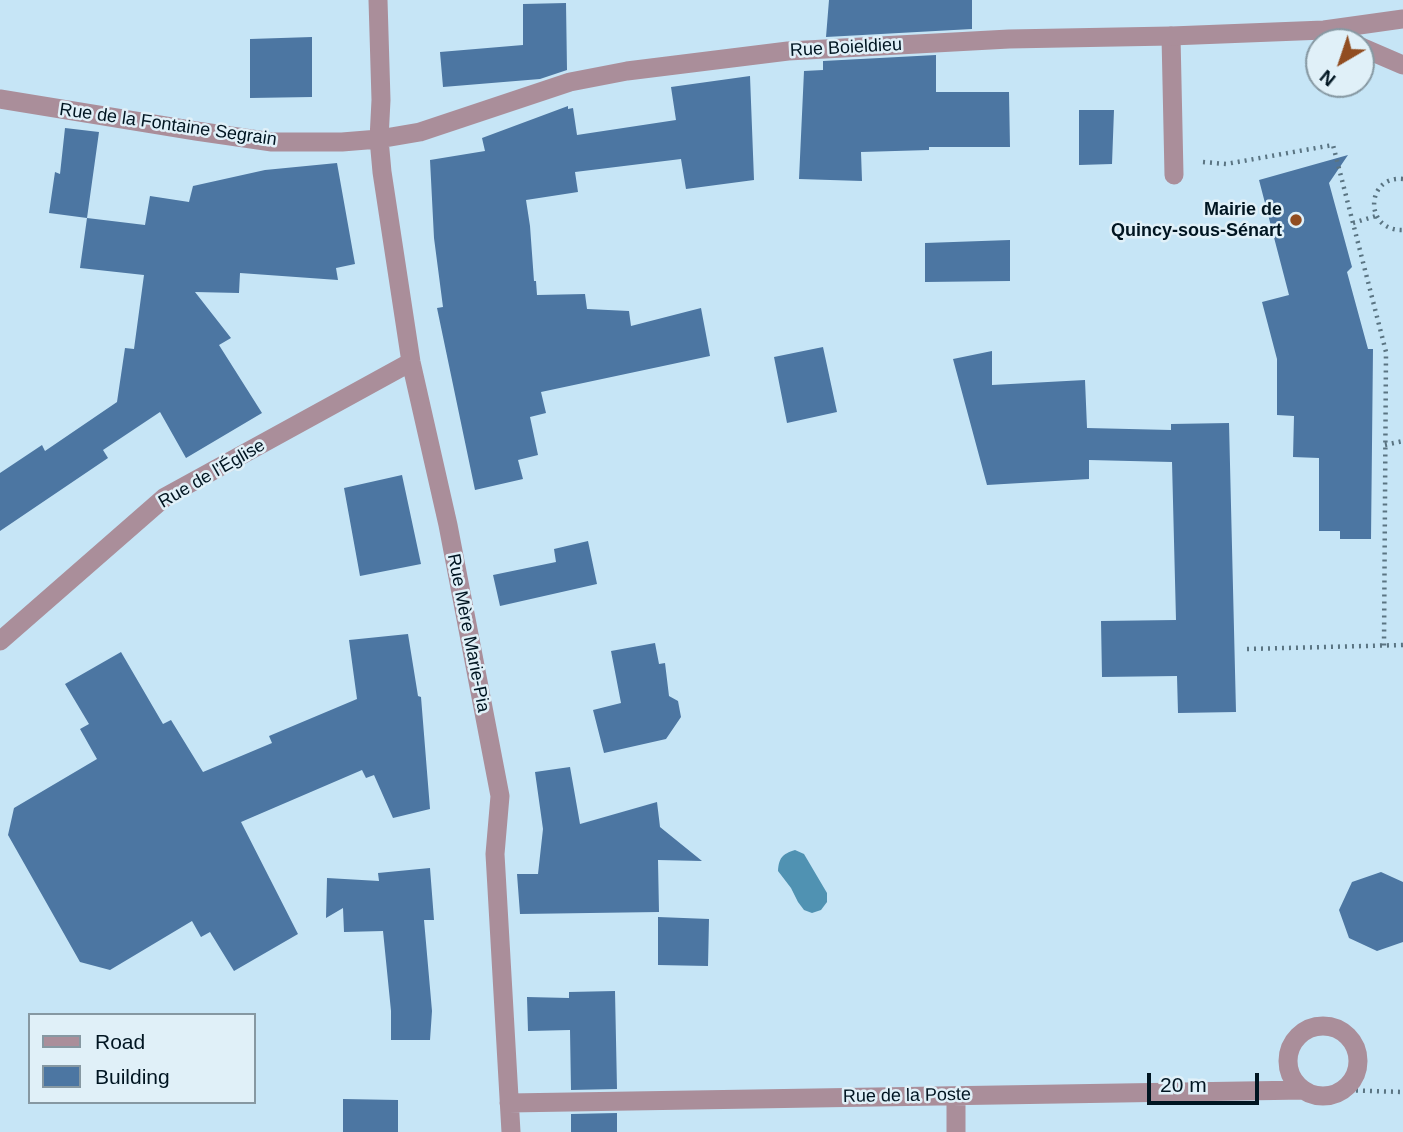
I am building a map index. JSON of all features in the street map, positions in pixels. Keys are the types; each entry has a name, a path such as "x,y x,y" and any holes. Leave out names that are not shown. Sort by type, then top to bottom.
{"street":[{"name":"Rue Mère Marie-Pia","path":"378,0 381,100 379,139 382,172 411,362 448,526 500,796 495,854 510,1132"},
{"name":"Rue Boieldieu","path":"1338,28 1403,19"},
{"name":"Rue Boieldieu","path":"379,139 420,132 570,82 627,71 788,51 1009,39 1305,31"},
{"path":"1171,36 1174,168"},
{"path":"1375,53 1403,65"},
{"name":"Rue de la Fontaine Segrain","path":"0,99 272,142 379,139"},
{"name":"Rue de l'Église","path":"0,641 165,497 411,362"},
{"path":"1304,1090 1292,1075 1289,1056 1297,1038 1305,1031 1323,1026 1334,1027 1350,1038 1358,1056 1355,1075 1350,1084 1342,1090"},
{"name":"Rue de la Poste","path":"509,1103 1304,1090 1323,1096 1342,1090"},
{"path":"956,1096 956,1132"}],"path":[{"path":"1174,168 1226,164 1333,145 1385,352 1384,646"},
{"path":"1403,179 1397,178 1382,185 1377,192 1373,208 1381,223 1388,228 1403,230"},
{"path":"1353,223 1376,216"},
{"path":"1385,445 1403,441"},
{"path":"1247,649 1403,645"},
{"path":"1342,1090 1403,1092"}],"water":[{"path":"795,850 804,854 827,893 827,902 821,910 812,913 804,910 778,871 782,857"}],"building":[{"path":"829,0 972,0 972,29 826,37"},
{"path":"566,3 567,70 540,79 443,87 440,52 523,45 523,4"},
{"path":"312,37 312,97 250,98 250,39"},
{"path":"936,55 936,92 1009,92 1010,147 929,147 929,150 861,152 862,181 799,179 804,71 823,70 823,61"},
{"path":"750,76 754,180 686,189 681,159 575,172 578,192 526,200 537,295 585,294 587,309 629,311 631,326 701,308 710,356 541,392 546,413 530,417 538,455 518,460 523,479 475,490 437,308 443,307 434,238 430,160 485,151 482,138 568,106 568,109 573,108 577,135 676,120 671,87"},
{"path":"1079,110 1114,110 1112,164 1079,165"},
{"path":"65,128 99,132 87,218 49,213 55,172 60,174"},
{"path":"1348,155 1329,183 1352,267 1347,272 1368,349 1373,349 1371,539 1340,539 1340,531 1319,531 1319,458 1293,457 1294,416 1277,415 1277,359 1262,302 1289,295 1259,180"},
{"path":"337,163 355,264 336,268 338,280 240,273 239,293 195,292 231,338 219,345 262,413 186,458 160,412 103,450 108,458 0,531 0,473 42,445 45,451 117,402 125,348 134,349 144,275 80,268 87,218 145,225 150,196 189,202 193,186 265,170"},
{"path":"1010,240 1010,281 925,282 925,243"},
{"path":"823,347 837,412 787,423 774,357"},
{"path":"992,351 992,385 1085,380 1087,428 1171,430 1171,424 1229,423 1236,712 1178,713 1177,676 1102,677 1101,621 1176,620 1172,462 1089,460 1089,479 987,485 953,359"},
{"path":"402,475 421,564 360,576 344,488"},
{"path":"588,541 597,584 500,606 493,575 556,562 554,549"},
{"path":"408,634 418,696 421,697 430,809 393,818 374,775 366,778 362,770 241,822 298,934 234,971 210,932 201,937 192,921 110,970 80,962 8,835 14,808 97,759 80,729 89,724 65,684 121,652 163,724 171,720 203,772 272,743 269,736 357,699 349,640"},
{"path":"655,643 659,664 665,663 669,696 678,701 681,717 666,739 604,753 593,710 621,703 611,651"},
{"path":"570,767 580,824 657,802 660,827 702,861 658,860 659,912 520,914 517,874 538,874 543,829 535,772"},
{"path":"430,868 434,920 424,920 432,1011 430,1040 391,1040 391,1011 383,931 344,932 343,908 326,918 327,878 379,881 378,873"},
{"path":"1381,872 1403,882 1403,942 1377,951 1349,938 1339,910 1352,882"},
{"path":"658,917 709,919 708,966 658,965"},
{"path":"615,991 617,1089 571,1090 570,1030 528,1031 527,997 569,998 569,992"},
{"path":"343,1099 398,1100 398,1132 343,1132"},
{"path":"617,1113 617,1132 571,1132 571,1114"}],"place":[{"name":"Mairie de Quincy-sous-Sénart","path":"1296,220"}]}
